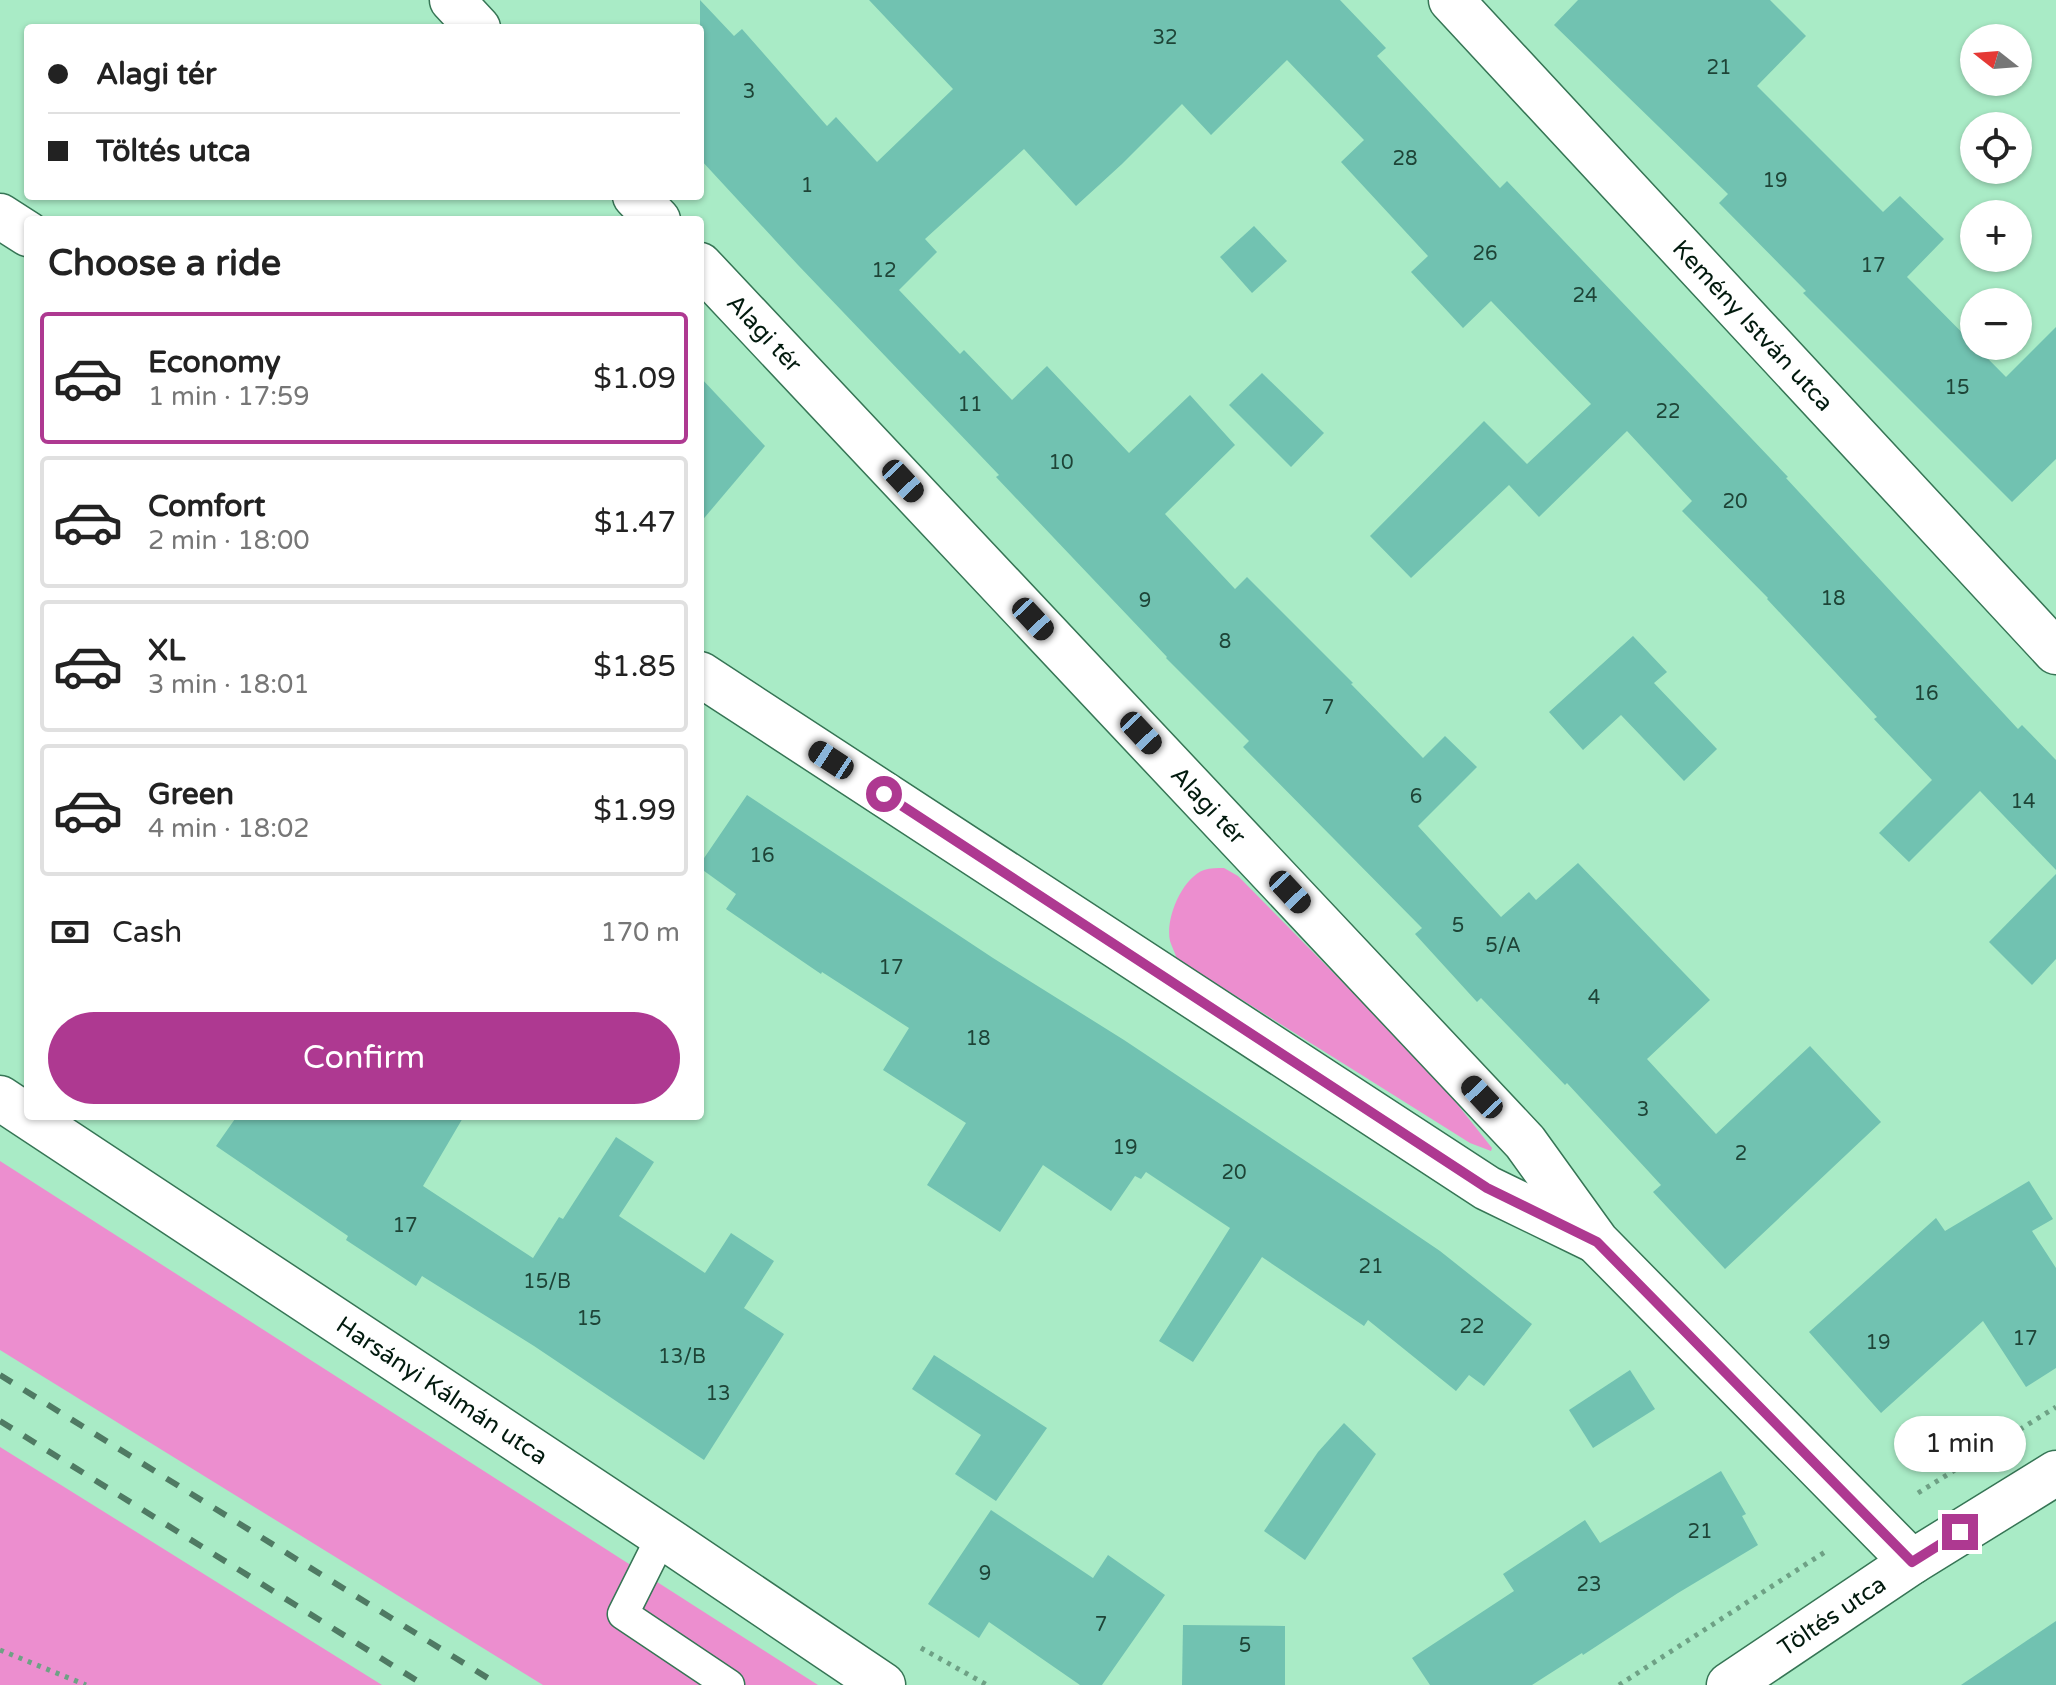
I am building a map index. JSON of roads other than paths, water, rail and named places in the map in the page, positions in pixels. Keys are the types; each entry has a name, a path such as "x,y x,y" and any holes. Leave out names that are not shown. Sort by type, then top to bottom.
{"street":[{"path":"452,0 474,24"},
{"name":"Kemény István utca","path":"1451,0 2056,652"},
{"path":"639,200 654,216"},
{"path":"0,216 24,231"},
{"name":"Alagi tér","path":"704,269 1525,1142 1597,1242 1912,1562"},
{"name":"Alagi tér","path":"704,677 1487,1188 1597,1242"},
{"name":"Harsányi Kálmán utca","path":"0,1098 24,1114"},
{"name":"Harsányi Kálmán utca","path":"33,1120 883,1685"},
{"name":"Töltés utca","path":"1729,1685 1912,1562 2056,1473"}],"lane":[{"path":"662,1536 623,1614 729,1685"}],"railway":[{"path":"0,1375 499,1685"},
{"path":"0,1421 424,1685"}]}
